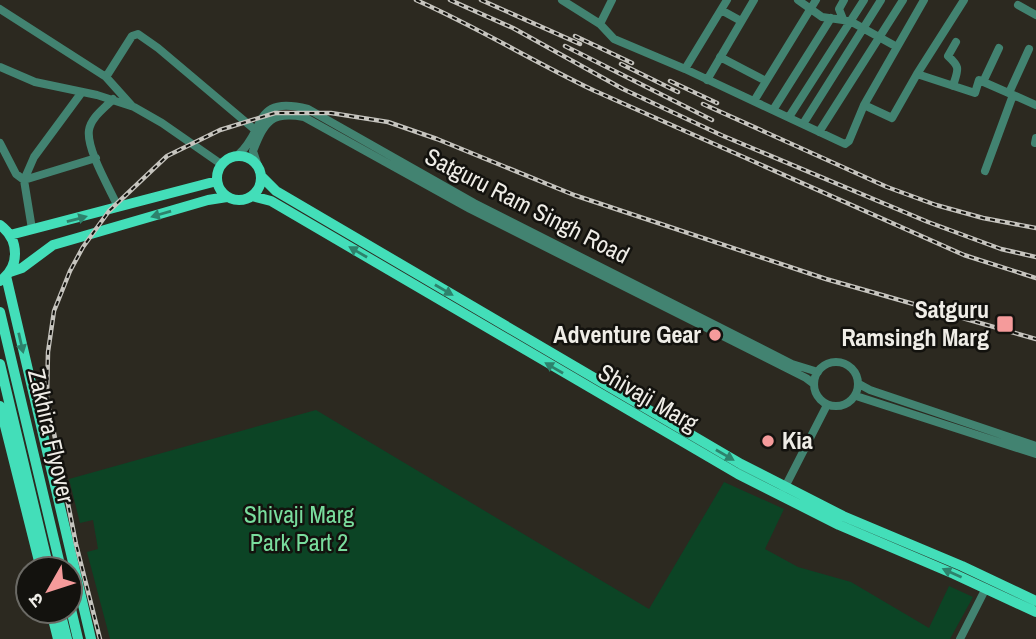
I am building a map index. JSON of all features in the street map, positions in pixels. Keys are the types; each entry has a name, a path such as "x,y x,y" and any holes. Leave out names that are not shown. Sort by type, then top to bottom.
{"main road":[{"path":"238,155 250,158 258,166 262,177 259,188 252,196 235,200 227,197 220,190 217,181 221,164 238,155"},
{"name":"Shivaji Marg","path":"262,177 276,191 741,464 783,492 962,566 1036,601"},
{"path":"10,235 217,181"},
{"name":"Shivaji Marg","path":"252,196 271,201 602,396 783,492 839,525 1036,612"},
{"path":"5,276 22,268 53,245 208,200 227,197"},
{"path":"0,225 10,235 16,254 5,276 91,639"},
{"name":"Zakhira Flyover","path":"0,312 58,555"},
{"name":"Zakhira Flyover","path":"0,364 47,555"},
{"path":"0,406 37,555"}],"street":[{"path":"562,0 600,24 614,39 845,144 849,141 864,105 924,0"},
{"path":"600,24 612,0"},
{"path":"685,69 727,0"},
{"path":"707,80 754,0"},
{"path":"798,0 822,17 847,20 897,47"},
{"path":"754,101 816,0"},
{"path":"844,0 839,9 847,20"},
{"path":"789,117 847,20 864,0"},
{"path":"803,124 881,0"},
{"path":"819,132 903,0"},
{"path":"864,105 892,118 960,1"},
{"path":"1018,5 1036,15"},
{"path":"0,9 106,76 134,107"},
{"path":"721,10 741,22"},
{"path":"773,110 831,18"},
{"path":"106,76 132,36 138,34 254,129"},
{"path":"953,86 958,68 948,55 956,42"},
{"path":"984,82 999,48"},
{"path":"985,171 1029,49"},
{"path":"720,57 766,81"},
{"path":"0,67 35,82 113,99 134,107 221,164"},
{"path":"917,74 975,93 979,80 1036,105"},
{"path":"32,229 24,180 34,157 82,92"},
{"path":"113,99 94,118 89,129 96,158 118,207"},
{"name":"Satguru Ram Singh Road","path":"238,155 247,147 254,129 268,110 282,106 308,109 474,203 793,364 818,372"},
{"name":"Satguru Ram Singh Road","path":"258,166 253,151 262,130 274,118 285,113 304,117 470,209 814,384"},
{"path":"0,143 16,174 24,180"},
{"path":"24,180 96,158"},
{"path":"859,384 856,396 838,407 827,405 816,393 814,384 818,372 825,365 835,362 845,364 852,369 859,384 870,390 1036,446"},
{"path":"856,396 1036,454"},
{"path":"783,492 827,405"},
{"path":"960,639 986,589"}],"green space":[{"name":"Shivaji Marg Park Part 2","path":"316,410 649,609 724,482 784,509 765,549 798,567 851,582 929,628 949,586 973,597 950,639 110,639 87,552 98,549 93,520 80,523 69,479"}],"railway":[{"path":"416,0 595,91 964,255 1036,278"},
{"path":"450,0 513,28 623,89 721,135 928,222 1001,249 1036,257"},
{"path":"481,0 580,44"},
{"path":"575,36 632,63"},
{"path":"565,46 712,120"},
{"path":"621,64 678,92"},
{"path":"670,81 717,103"},
{"path":"703,104 887,187 983,218 1036,228"},
{"path":"100,639 76,544 47,398 48,352 54,311 83,247 109,211 167,156 220,130 275,113 331,113 388,122 574,195 826,279 1036,339"}],"place":[{"name":"Satguru Ramsingh Marg","path":"1005,324"},
{"name":"Adventure Gear","path":"715,335"},
{"name":"Kia","path":"768,441"}]}
